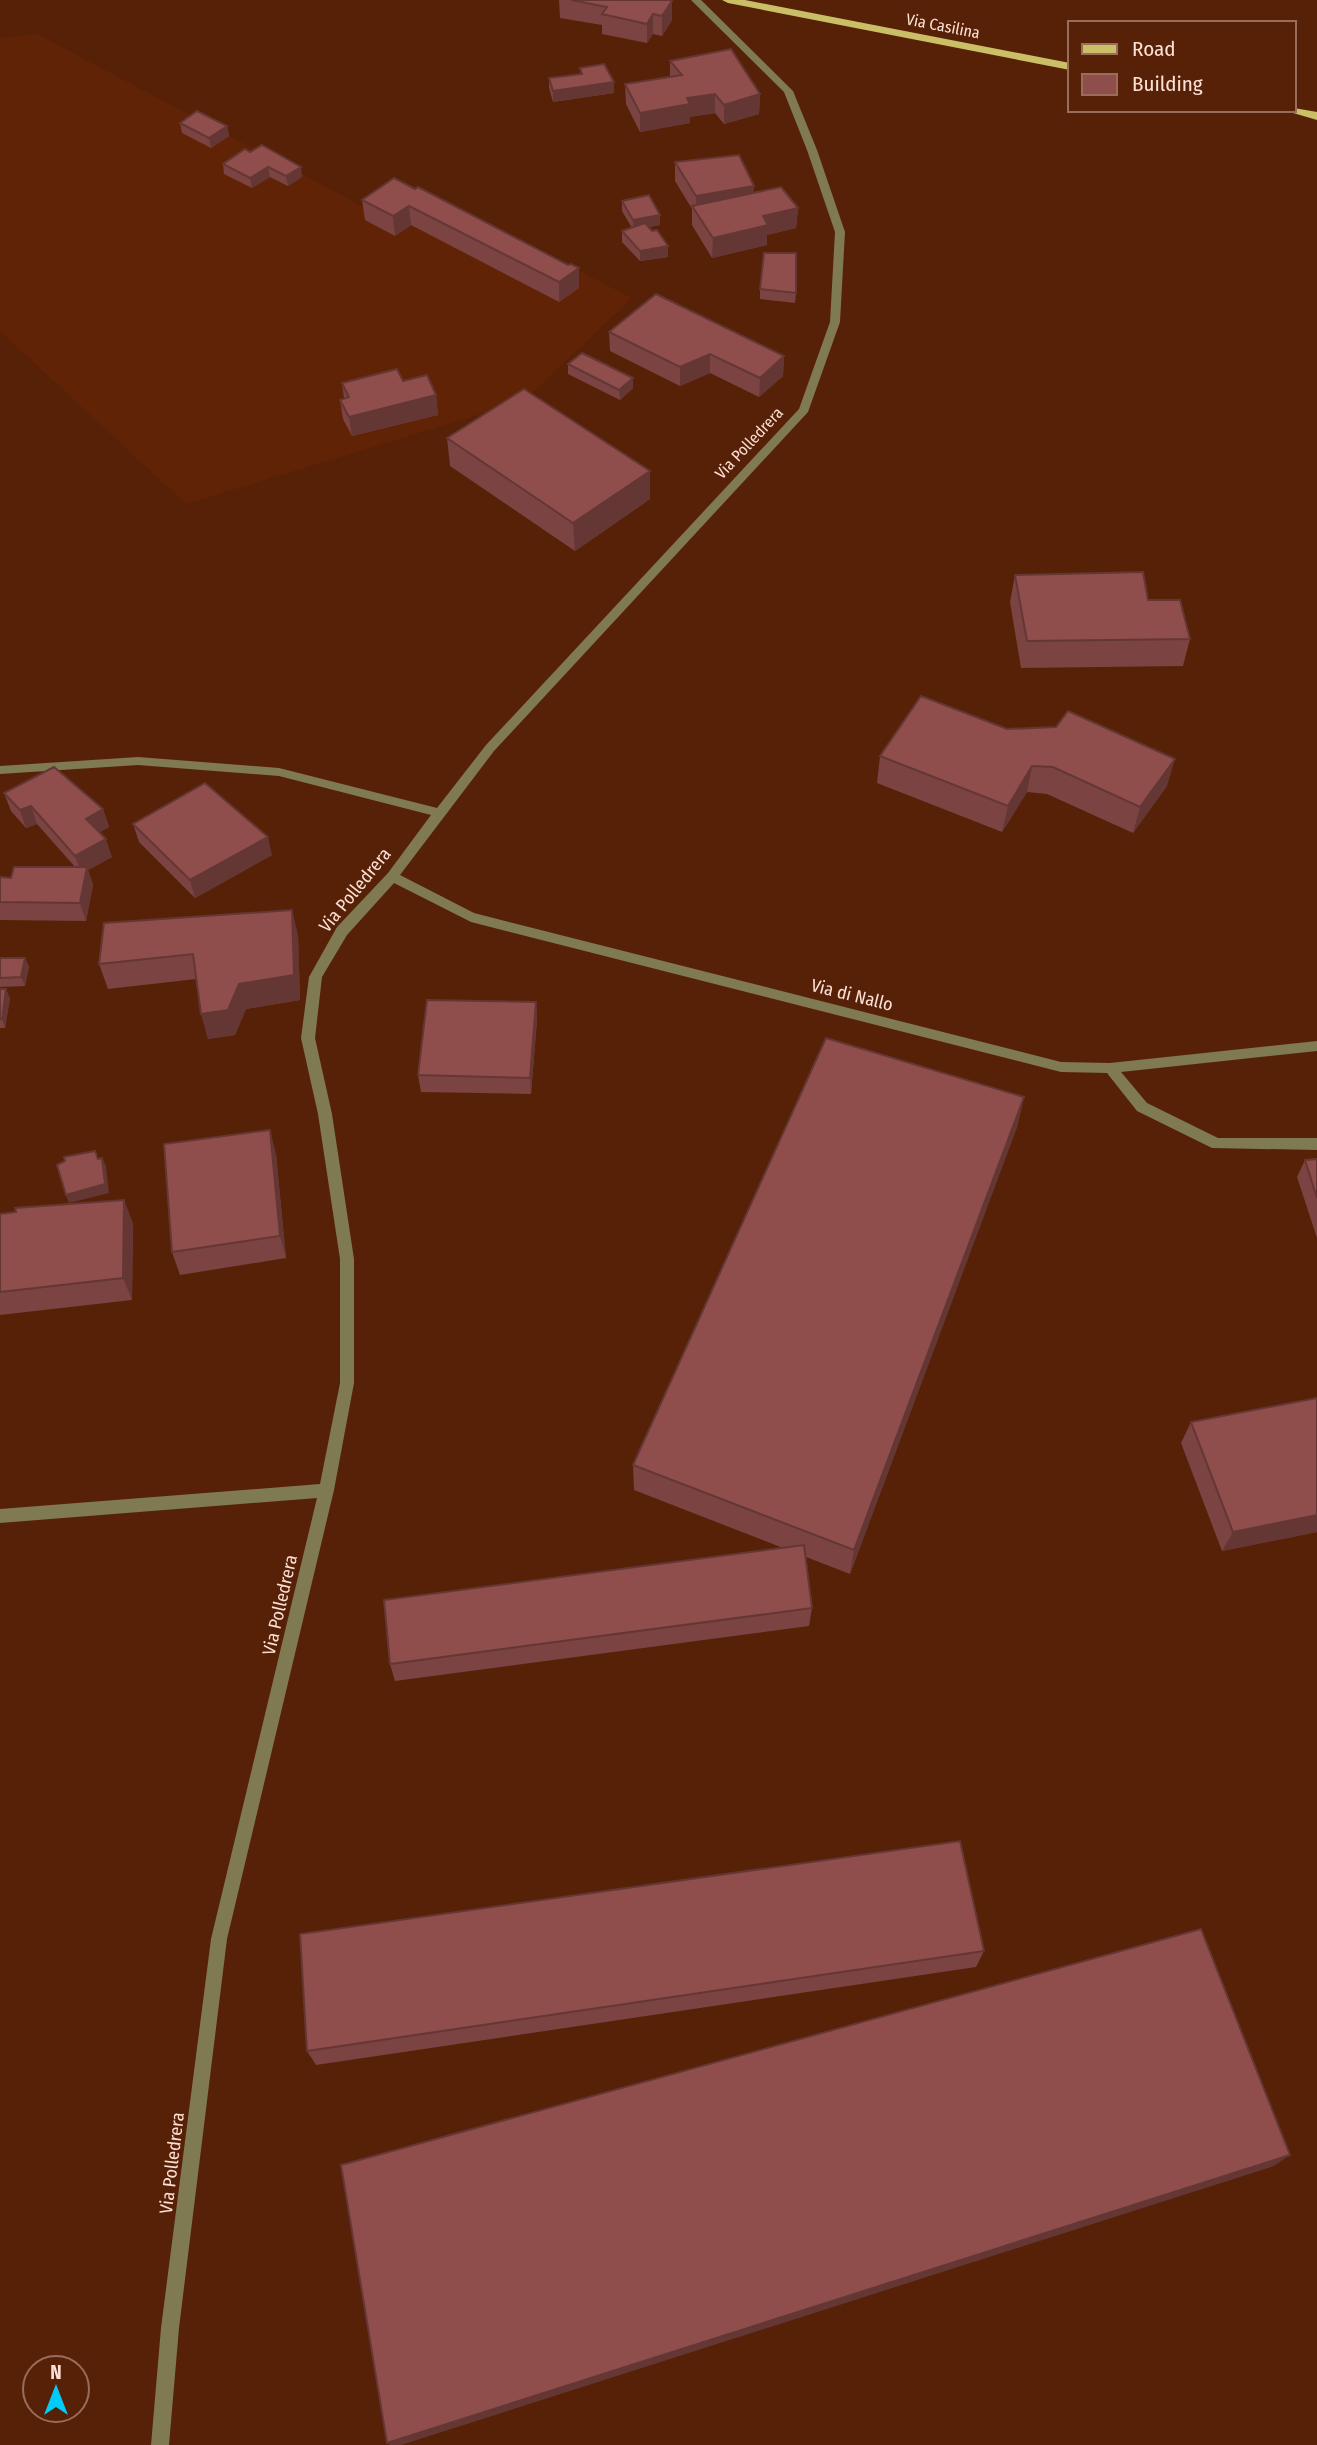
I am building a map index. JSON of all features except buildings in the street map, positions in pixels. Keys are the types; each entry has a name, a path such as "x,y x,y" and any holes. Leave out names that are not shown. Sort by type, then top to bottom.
{"main road":[{"name":"Via Casilina","path":"728,0 1068,67"},
{"path":"1296,112 1317,116"}],"street":[{"name":"Via Polledrera","path":"160,2445 170,2328 219,1939 326,1490 347,1382 347,1272 325,1114 308,1038 316,977 342,931 392,876 490,748 804,410 835,322 840,232 812,150 788,91 696,0"},
{"path":"0,769 138,761 279,772 440,813"},
{"name":"Via di Nallo","path":"392,876 471,917 1061,1067 1110,1068 1317,1046"},
{"path":"1110,1068 1142,1107 1217,1144 1317,1144"},
{"path":"0,1516 326,1490"}],"shaded area":[{"path":"37,34 362,206 388,187 452,206 632,298 524,401 186,504 0,331 0,38"}]}
